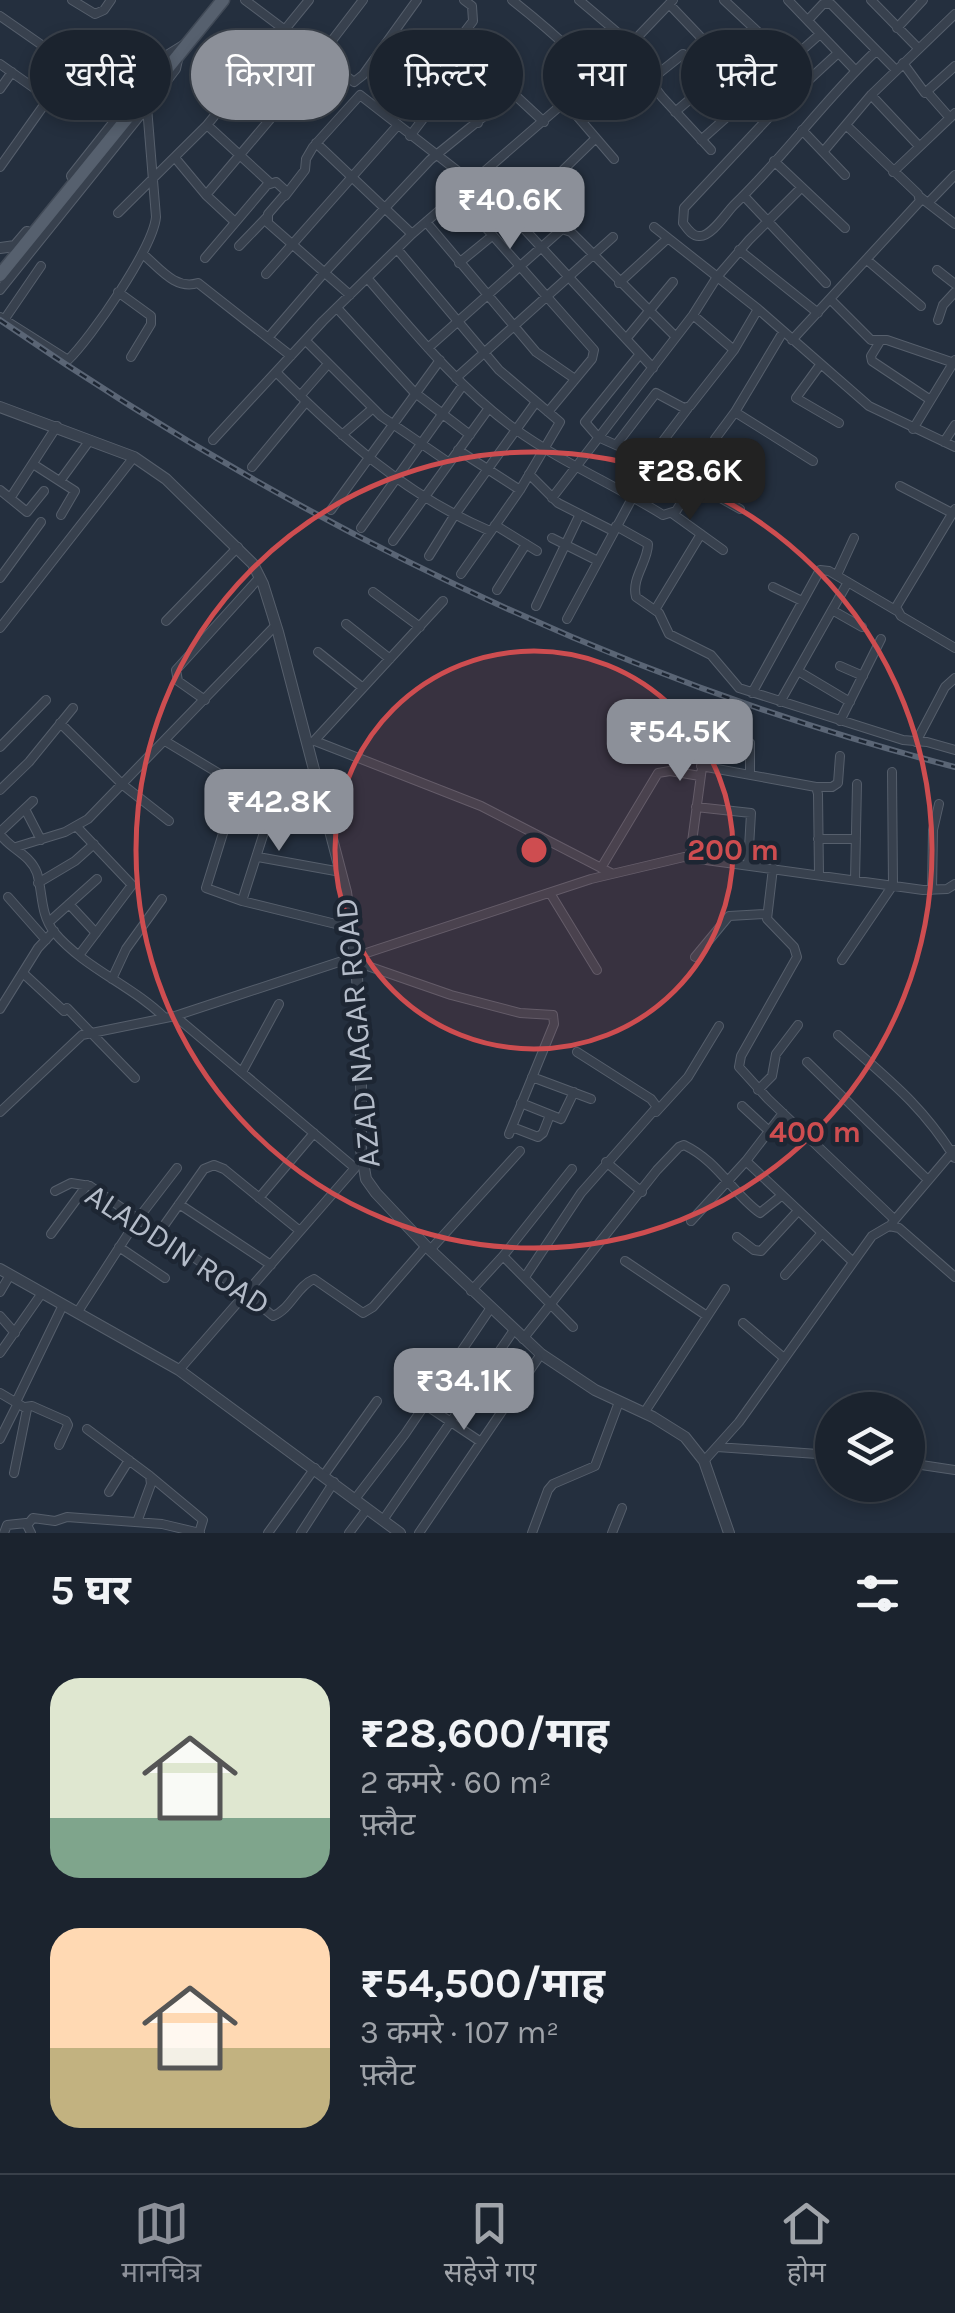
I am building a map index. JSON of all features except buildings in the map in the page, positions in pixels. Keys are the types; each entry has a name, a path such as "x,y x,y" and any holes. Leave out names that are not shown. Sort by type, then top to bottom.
{"main road":[{"path":"0,275 223,0"}],"street":[{"path":"72,0 95,14 111,0"},
{"path":"245,0 283,30"},
{"path":"285,30 309,0"},
{"path":"340,30 363,0"},
{"path":"354,82 364,75 416,0"},
{"path":"464,0 472,6 473,21 466,30"},
{"path":"512,0 546,30"},
{"path":"579,0 612,30"},
{"path":"724,0 756,30"},
{"path":"788,0 856,71"},
{"path":"871,0 918,48"},
{"path":"897,28 923,0"},
{"path":"644,30 671,2 697,30"},
{"path":"808,20 823,4 831,4 876,52 900,67 952,115 893,172"},
{"path":"823,152 871,95 955,14"},
{"path":"0,16 30,37"},
{"path":"812,41 820,34"},
{"path":"171,53 189,42"},
{"path":"766,120 703,185 682,213 682,223 694,235 705,235 744,196 876,52"},
{"path":"812,77 838,53"},
{"path":"171,75 178,55"},
{"path":"661,72 681,56"},
{"path":"0,64 30,85"},
{"path":"928,93 955,66"},
{"path":"0,90 12,72"},
{"path":"349,78 369,100"},
{"path":"871,95 919,146"},
{"path":"240,246 305,170 306,158 316,143 356,98 364,96"},
{"path":"661,96 711,150"},
{"path":"213,440 412,234 544,122 523,104"},
{"path":"674,112 681,106"},
{"path":"0,168 33,120"},
{"path":"0,248 20,241 116,120"},
{"path":"0,290 136,120"},
{"path":"41,266 2,318 68,360 144,255 155,225 147,120"},
{"path":"118,212 210,120"},
{"path":"206,195 269,120"},
{"path":"393,120 435,156 475,181 653,368"},
{"path":"410,136 422,120"},
{"path":"474,120 478,123"},
{"path":"268,338 324,272 435,156 482,120"},
{"path":"580,120 614,159"},
{"path":"702,140 725,120"},
{"path":"207,124 270,182 285,189 285,196"},
{"path":"266,274 398,124"},
{"path":"846,125 893,172 955,224"},
{"path":"802,130 845,176"},
{"path":"562,172 596,138"},
{"path":"316,143 412,234"},
{"path":"176,158 206,195 235,222"},
{"path":"774,161 845,228"},
{"path":"792,340 919,203 955,176"},
{"path":"205,258 270,182"},
{"path":"552,498 693,315 717,277 801,188"},
{"path":"458,195 594,350 592,359 548,412"},
{"path":"744,196 826,283"},
{"path":"266,217 268,224 350,295"},
{"path":"426,223 514,328 546,361 576,379"},
{"path":"654,227 869,406 955,447"},
{"path":"428,348 558,231 566,229 676,337"},
{"path":"459,263 492,236"},
{"path":"360,528 442,413 459,382 484,353 612,237"},
{"path":"620,283 668,238"},
{"path":"398,249 484,353 560,422 520,490 460,574"},
{"path":"739,250 818,313"},
{"path":"144,255 176,283 198,283 217,294 291,356"},
{"path":"867,260 921,306"},
{"path":"938,270 955,284"},
{"path":"368,279 459,382 518,431 663,515 672,514 723,550"},
{"path":"626,339 673,282"},
{"path":"118,292 151,316 151,324 131,357"},
{"path":"938,320 943,305 955,292"},
{"path":"830,298 871,340 887,340 954,362 913,429"},
{"path":"337,308 414,392 470,435"},
{"path":"567,619 652,461 734,350 758,310"},
{"path":"693,315 734,350"},
{"path":"672,514 710,458 715,439 783,332"},
{"path":"306,340 372,409 448,462"},
{"path":"879,342 870,356 872,361 930,399"},
{"path":"640,354 586,419 587,428 598,438 652,461"},
{"path":"331,510 440,360"},
{"path":"252,467 328,364"},
{"path":"820,365 796,398 839,423"},
{"path":"276,372 394,480 454,516 493,528 538,551"},
{"path":"616,446 656,393 688,408"},
{"path":"429,556 536,402"},
{"name":"AZAD NAGAR ROAD","path":"0,406 134,457 166,479 238,546 260,577 312,744 352,928 360,1041 360,1170 376,1193 428,1248 541,1354 577,1380 685,1437 704,1461 729,1533"},
{"path":"392,541 489,408"},
{"path":"342,435 372,409"},
{"path":"735,412 813,460"},
{"path":"944,442 955,425"},
{"path":"0,503 33,464 57,426"},
{"path":"60,481 90,439"},
{"path":"458,450 520,490"},
{"path":"0,628 134,457"},
{"path":"33,464 76,493 61,515"},
{"path":"529,474 552,498 648,544 634,592 663,618 666,631 711,655 735,685 840,721 955,750"},
{"path":"694,482 740,509"},
{"path":"897,612 898,602 954,511 900,486"},
{"path":"6,494 27,512 44,491"},
{"path":"536,606 580,514"},
{"path":"0,578 42,522"},
{"path":"655,610 701,534"},
{"path":"552,538 596,560"},
{"path":"836,575 854,538"},
{"path":"497,590 526,544"},
{"path":"166,621 238,546"},
{"path":"752,693 820,570 836,575 955,648"},
{"path":"205,700 178,681 176,670 260,577"},
{"path":"780,702 848,582"},
{"path":"773,587 802,601"},
{"path":"373,592 420,627"},
{"path":"443,601 312,744 481,806 611,873"},
{"path":"0,610 9,616"},
{"path":"832,610 862,628"},
{"path":"346,624 390,659"},
{"path":"16,846 77,827 123,785 276,625"},
{"path":"840,721 881,639"},
{"path":"318,652 363,688"},
{"path":"840,666 863,676"},
{"path":"916,742 945,687 955,678 955,669"},
{"path":"798,671 850,702"},
{"path":"0,747 46,700"},
{"path":"0,790 29,762 72,708"},
{"path":"668,712 707,730 750,743 750,774"},
{"path":"60,723 123,785 169,822"},
{"path":"690,857 707,730"},
{"path":"166,741 238,785 323,804"},
{"path":"601,868 658,773 750,774 832,787 838,783 840,756"},
{"path":"842,960 893,885 892,772"},
{"path":"855,880 857,784"},
{"path":"238,785 206,884 208,890 352,928"},
{"path":"816,787 819,875"},
{"path":"242,901 276,795"},
{"path":"33,801 1,837 16,846 35,868 41,903 54,931 112,980 242,1072 360,1170 300,1231 179,1370"},
{"path":"932,890 933,830 939,804"},
{"path":"696,807 750,814 748,864"},
{"path":"25,809 41,840"},
{"path":"77,827 132,885 80,954"},
{"path":"818,838 856,839"},
{"path":"38,883 75,861 94,844"},
{"path":"258,857 341,872"},
{"path":"0,1112 75,1040 89,1033 170,1018 656,861 690,857 932,890 955,884"},
{"path":"774,868 766,914 770,924 794,947 796,957 739,1062 742,1072 892,1223 955,1277"},
{"path":"49,922 96,879"},
{"path":"550,893 596,970"},
{"path":"8,897 46,940"},
{"path":"112,980 126,949 162,898"},
{"path":"69,904 96,934"},
{"path":"695,956 729,916 766,914"},
{"path":"0,1009 54,931"},
{"path":"356,959 450,994 520,1013 553,1015 554,1024 510,1130 538,1138 550,1115"},
{"path":"24,974 135,1078"},
{"path":"242,1072 279,1004"},
{"path":"758,1090 772,1076 776,1054 798,1025"},
{"path":"525,1277 575,1201 606,1162 688,1077 719,1026"},
{"path":"704,1461 872,1236 892,1223 954,1153 917,1105 838,1035"},
{"path":"577,1052 656,1103 656,1112"},
{"path":"807,1062 928,1180"},
{"path":"532,1077 591,1098"},
{"path":"522,1103 564,1118 574,1092"},
{"path":"742,1106 769,1131"},
{"path":"691,1221 783,1114"},
{"path":"259,1198 314,1133"},
{"path":"384,1520 518,1335 552,1302 657,1170 684,1145 729,1179 760,1213 781,1196"},
{"path":"428,1248 520,1152"},
{"path":"746,1161 852,1262"},
{"path":"606,1162 642,1192"},
{"path":"158,1234 204,1169 214,1166 300,1231"},
{"path":"77,1313 136,1220 177,1168"},
{"path":"471,1290 572,1169"},
{"name":"ALADDIN ROAD","path":"54,1191 71,1184 86,1185 268,1313 278,1315 304,1284 314,1279 363,1313 428,1248"},
{"path":"51,1234 86,1185"},
{"path":"179,1204 270,1266"},
{"path":"737,1238 761,1251 798,1212"},
{"path":"785,1275 821,1234"},
{"path":"119,1247 165,1278"},
{"path":"503,1256 573,1327"},
{"path":"625,1260 707,1316"},
{"path":"0,1292 5,1272 179,1370 400,1533"},
{"path":"644,1413 725,1289"},
{"path":"0,1353 42,1293"},
{"path":"0,1439 20,1404 63,1305"},
{"path":"355,1499 490,1309"},
{"path":"0,1316 15,1333"},
{"path":"743,1323 784,1358"},
{"path":"419,1533 541,1354"},
{"path":"0,1393 66,1421 59,1446"},
{"path":"268,1533 377,1401"},
{"path":"532,1533 548,1490 595,1466 619,1402"},
{"path":"14,1473 27,1414 20,1404"},
{"path":"424,1404 481,1442"},
{"path":"4,1533 8,1524 29,1528 29,1519 35,1518 134,1522 200,1533 203,1520 87,1429"},
{"path":"717,1447 815,1454"},
{"path":"110,1492 129,1460"},
{"path":"925,1465 954,1468"},
{"path":"130,1533 151,1484 150,1476"},
{"path":"302,1533 334,1482"},
{"path":"612,1533 622,1508"},
{"path":"349,1533 368,1509"},
{"path":"106,1532 108,1520"}],"railway":[{"path":"0,320 224,463 458,586 578,640 701,688 827,731 955,767"}]}
